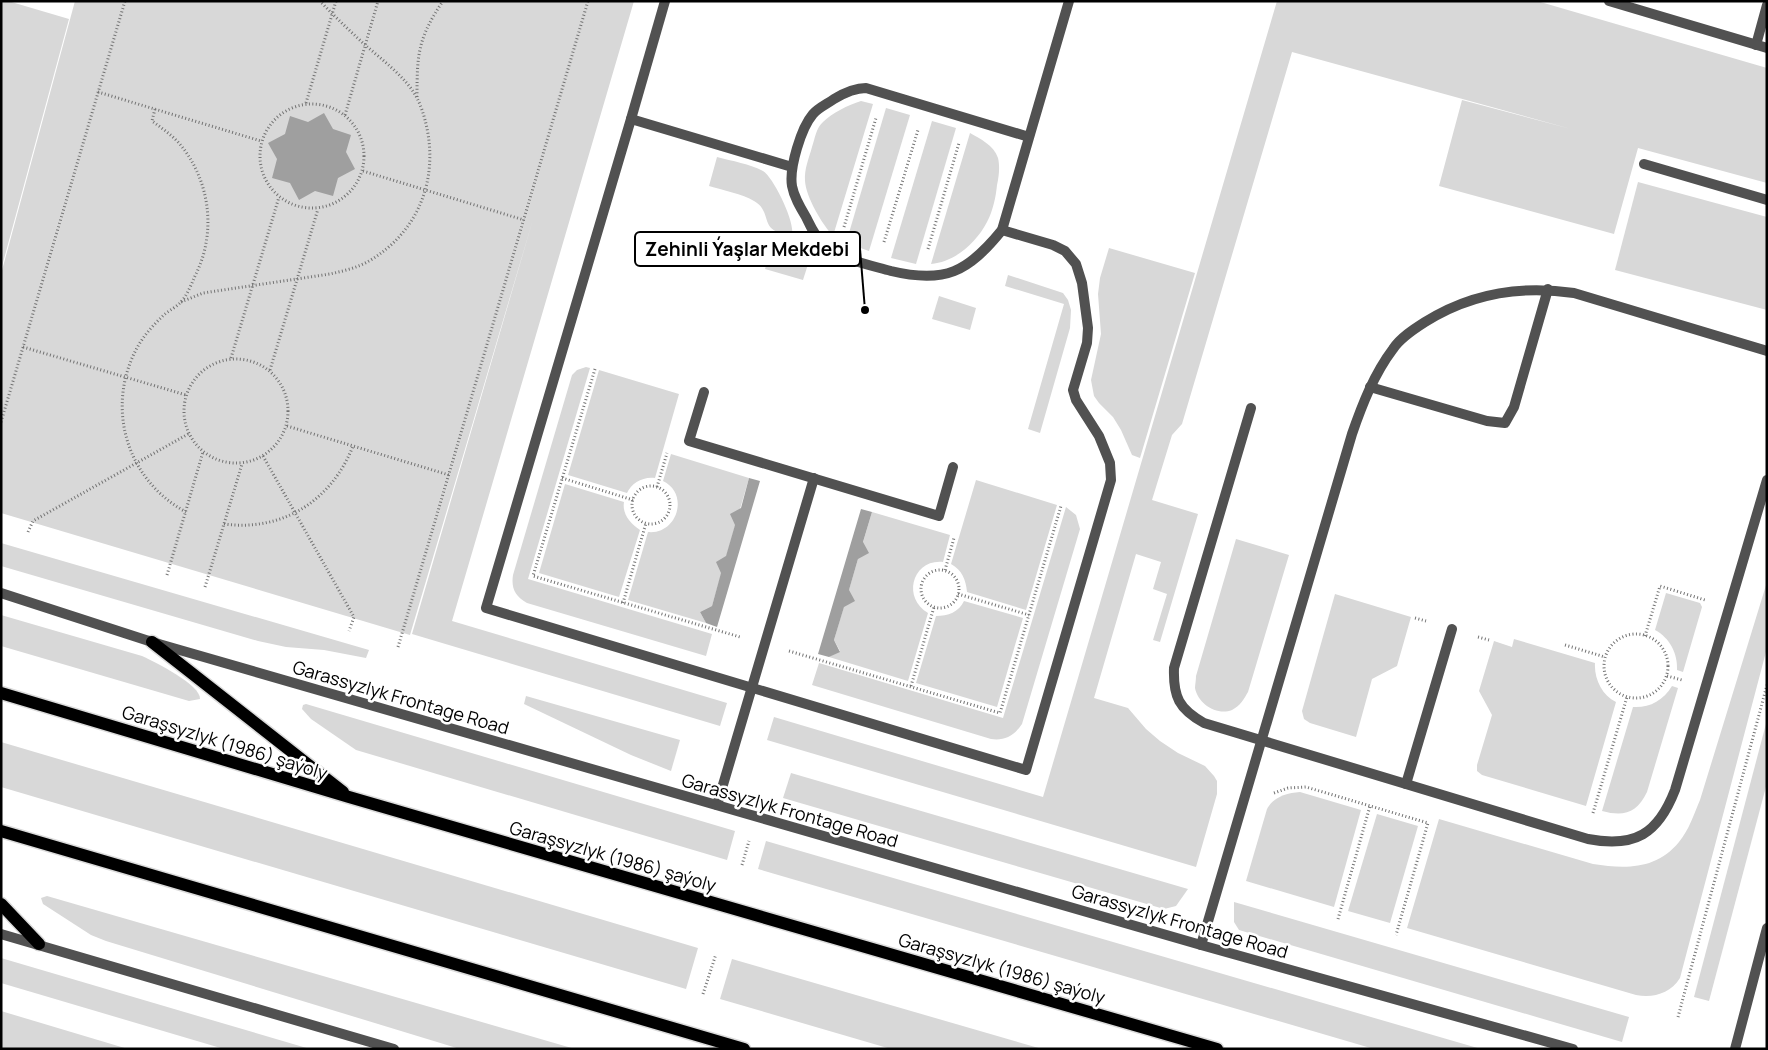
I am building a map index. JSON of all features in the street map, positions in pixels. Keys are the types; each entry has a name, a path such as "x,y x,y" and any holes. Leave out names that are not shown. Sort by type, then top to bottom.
{"main road":[{"path":"152,642 349,797"},
{"name":"Garaşsyzlyk (1986) şaýoly","path":"1,693 349,797 1217,1049"},
{"path":"1,831 744,1049"},
{"path":"1,904 40,944"}],"street":[{"path":"665,1 486,608 1026,770 1112,480 1110,463 1099,436 1076,400 1073,390 1087,343 1088,328 1082,283 1076,264 1065,251 1053,245 1002,230"},
{"path":"1029,137 866,88 854,89 814,112 804,129 792,167 792,185 815,235 826,246 836,252 877,267 920,276 950,274 964,266 992,242 1002,230 1069,1"},
{"path":"1609,1 1767,48"},
{"path":"1756,45 1767,5"},
{"path":"631,119 792,167"},
{"path":"1644,164 1767,200"},
{"path":"1370,387 1486,421 1505,423 1514,406 1548,289"},
{"path":"1201,945 1352,434 1363,401 1393,348 1415,328 1437,314 1464,302 1493,294 1548,289 1574,293 1767,351"},
{"path":"704,392 689,441 939,516 953,467"},
{"path":"1251,408 1174,668 1173,686 1178,702 1189,715 1204,723 1603,842 1619,842 1632,839 1645,833 1663,817 1675,790 1767,480"},
{"path":"717,806 814,478"},
{"name":"Garassyzlyk Frontage Road","path":"1,593 152,642 717,806 1201,945 1573,1049"},
{"path":"1406,784 1452,629"},
{"path":"1735,1049 1767,928"},
{"path":"1,934 394,1049"}],"path":[{"path":"1,422 125,1"},
{"path":"320,1 390,67 417,98"},
{"path":"306,103 336,1"},
{"path":"345,115 378,1"},
{"path":"186,512 162,496 148,481 136,462 128,444 123,424 122,403 125,377 139,344 152,327 181,302 203,293 350,270 386,250 401,235 413,219 429,180 431,159 429,139 417,98 416,73 418,52 424,32 443,1"},
{"path":"398,646 588,1"},
{"path":"98,92 261,141"},
{"path":"836,252 883,93"},
{"path":"306,103 327,105 345,115 358,130 365,150 363,171 353,190 337,203 318,209 297,207 278,197 265,181 259,161 261,141 270,122 287,109 306,103"},
{"path":"877,267 924,106"},
{"path":"155,109 152,120 169,132 183,148 194,165 208,205 209,225 206,246 200,266 181,302"},
{"path":"920,276 967,118"},
{"path":"363,171 524,220"},
{"path":"231,358 278,197"},
{"path":"270,370 318,209"},
{"path":"23,347 186,395"},
{"path":"231,358 252,360 270,370 283,386 289,405 287,426 277,444 263,456 242,464 222,462 203,452 190,436 184,416 186,395 195,377 211,364 231,358"},
{"path":"287,426 449,475"},
{"path":"28,532 32,521 136,462 190,434"},
{"path":"657,487 667,452 689,441"},
{"path":"224,524 238,526 258,525 295,513 315,500 330,486 342,469 353,446"},
{"path":"168,575 203,452"},
{"path":"263,456 354,617 349,631"},
{"path":"205,587 242,464"},
{"path":"562,478 633,500"},
{"path":"645,487 657,487 670,499 670,511 658,523 646,524 636,517 632,506 633,500 636,494 645,487"},
{"path":"623,602 646,524"},
{"path":"933,570 945,570 955,577 959,588 958,594 951,604 946,607 934,607 924,600 921,595 924,578 933,570"},
{"path":"1645,636 1660,586 1708,601"},
{"path":"958,594 1029,616"},
{"path":"911,686 934,607"},
{"path":"1636,634 1645,636 1652,639 1664,651 1667,676 1658,690 1651,694 1643,698 1627,697 1619,694 1608,682 1604,666 1605,657 1621,638 1636,634"},
{"path":"1565,645 1605,657"},
{"path":"1667,676 1685,681"},
{"path":"1678,1017 1767,685"},
{"path":"1593,813 1627,697"},
{"path":"1270,796 1288,788 1306,787 1428,823 1396,935"},
{"path":"1338,919 1370,806"},
{"path":"742,864 751,836"},
{"path":"703,994 716,954"}],"shaded area":[{"path":"1,1 8,1 69,19 1,270"},
{"path":"75,1 634,1 452,621 727,703 720,726 412,634 534,216 410,635 1,513 1,274"},
{"path":"1277,1 1537,1 1767,68 1767,183 1638,148 1614,234 1439,186 1462,100 1571,129 1292,52 1182,424 1172,435 1152,500 1198,514 1160,642 1153,640 1167,594 1153,589 1161,562 1136,554 1094,698 1128,708 1146,729 1160,741 1178,753 1205,766 1214,776 1217,781 1217,794 1196,867 767,740 774,717 1043,797"},
{"path":"861,101 873,104 833,236 824,225 808,195 805,181 806,168 816,133 821,124 836,112"},
{"path":"886,108 910,115 869,251 846,243"},
{"path":"324,113 333,129 351,135 346,152 355,169 338,178 333,196 315,191 299,200 290,183 272,178 277,159 268,143 285,134 290,116 308,122"},
{"path":"932,121 956,128 916,264 891,258"},
{"path":"970,133 990,146 998,158 999,175 993,208 982,230 971,244 948,260 931,264"},
{"path":"717,157 752,166 768,175 787,211 792,234 774,230 767,222 760,206 754,201 738,194 709,186"},
{"path":"1638,182 1767,217 1767,310 1615,270"},
{"path":"772,246 810,258 803,280 765,269"},
{"path":"1109,248 1195,273 1140,458 1132,455 1113,417 1094,396 1091,380 1101,334 1098,294 1100,278"},
{"path":"1008,275 1063,293 1068,300 1071,310 1070,328 1040,433 1028,429 1064,304 1005,286"},
{"path":"939,296 976,308 970,330 932,319"},
{"path":"586,367 590,368 528,579 712,634 706,656 527,603 519,598 515,591 513,575 572,375 577,370"},
{"path":"599,370 679,394 655,478 638,481 627,493 568,475"},
{"path":"671,454 749,478 712,606 700,612 706,623 628,600 648,532 658,531 666,527 673,521 676,512 678,504 676,495 671,487 663,481"},
{"path":"749,478 760,481 717,627 706,623 700,612 712,606 721,573 716,562 726,556 735,525 730,514 741,508"},
{"path":"976,480 1057,505 1026,610 967,592 963,576 951,564"},
{"path":"565,484 624,502 624,510 628,518 640,530 619,597 539,573"},
{"path":"1066,507 1076,515 1080,529 1022,724 1012,735 1000,739 991,739 812,685 819,663 1003,718"},
{"path":"861,509 872,512 863,542 869,553 858,559 849,590 855,601 844,607 834,640 840,652 829,657 818,654"},
{"path":"872,512 950,535 943,562 932,563 924,567 914,581 915,598 928,613 908,681 829,657 840,651 834,640"},
{"path":"1236,539 1289,555 1248,692 1242,702 1235,708 1220,711 1204,704 1200,699 1195,688 1196,676"},
{"path":"1,543 369,650 366,658 324,650 286,647 258,641 1,566"},
{"path":"1767,582 1767,648 1680,978 1671,988 1661,994 1649,996 1636,995 1407,928 1439,819 1593,864 1628,867 1650,863 1670,851 1686,832 1700,800"},
{"path":"1666,593 1700,603 1702,607 1683,672 1677,670 1676,658 1669,642 1655,630"},
{"path":"1335,594 1411,617 1397,666 1372,679 1356,737 1310,723 1304,719 1302,711"},
{"path":"964,601 1023,618 997,707 916,683 936,616 953,613"},
{"path":"1,615 142,656 186,681 198,693 200,699 189,701 1,646"},
{"path":"1514,639 1595,663 1596,675 1600,686 1616,702 1586,806 1482,775 1477,771 1477,765 1492,715 1479,691 1494,641 1512,647"},
{"path":"1672,686 1678,688 1647,792 1639,805 1629,812 1617,814 1602,811 1633,707 1650,705 1664,696"},
{"path":"526,696 680,740 671,771 631,755 524,704"},
{"path":"306,704 735,831 727,860 356,750 311,719 302,709 303,705"},
{"path":"1767,720 1767,783 1709,1001 1694,997"},
{"path":"1,742 698,948 686,989 1,787"},
{"path":"791,773 1188,889 1176,906 1164,909 783,798"},
{"path":"1300,792 1361,810 1334,907 1246,881 1267,809 1273,801 1281,796"},
{"path":"1377,814 1418,826 1390,923 1348,911"},
{"path":"766,841 1481,1049 1374,1049 758,869"},
{"path":"47,896 575,1049 460,1049 106,941 91,935 43,904 41,898"},
{"path":"1234,902 1629,1017 1622,1042 1239,930 1234,922"},
{"path":"1,958 310,1049 224,1049 1,983"},
{"path":"732,959 1042,1049 891,1049 720,999"},
{"path":"1,1011 128,1049 1,1049"}],"place":[{"name":"Zehinli Ýaşlar Mekdebi","path":"865,310"}]}
